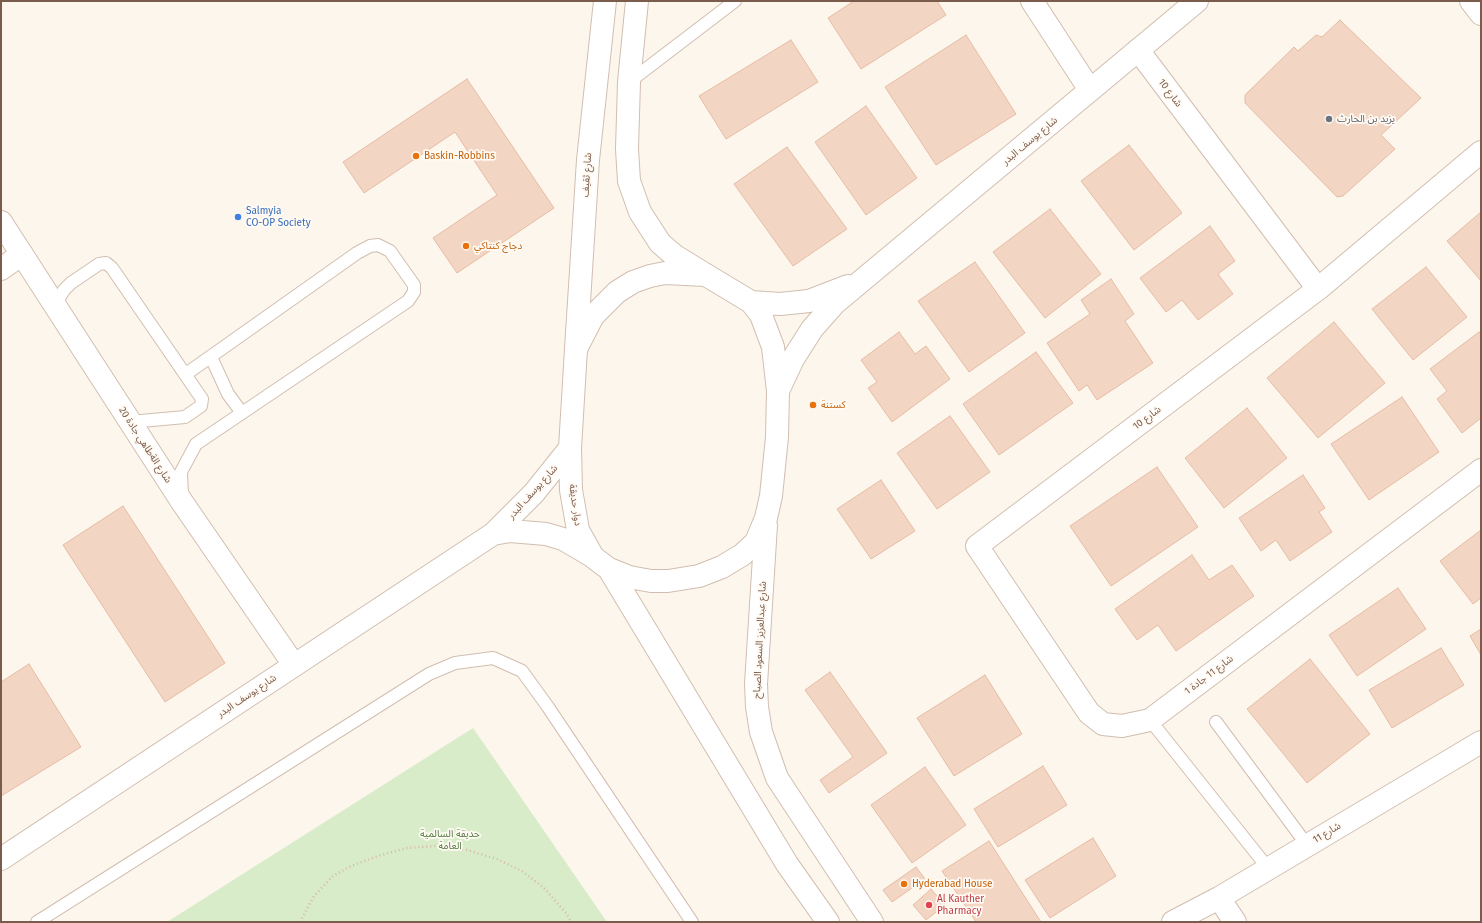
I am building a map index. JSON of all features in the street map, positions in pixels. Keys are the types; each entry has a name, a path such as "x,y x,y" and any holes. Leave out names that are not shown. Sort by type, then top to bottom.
{"street":[{"name":"شارع ثقيف","path":"576,349 588,160 605,1"},
{"path":"637,1 629,82 627,149 628,174 640,212 660,243 675,256 706,275"},
{"path":"1032,1 1090,90"},
{"name":"شارع يوسف البدر","path":"778,391 793,359 812,330 835,303 1197,1"},
{"path":"1471,1 1481,14"},
{"name":"شارع 10","path":"1138,50 1318,289"},
{"name":"شارع 10","path":"977,546 1318,289 1481,152"},
{"name":"شارع الةطاهي جادة 20","path":"1,222 182,502 294,665"},
{"path":"1,269 22,254"},
{"name":"دوار حديقة","path":"665,273 706,275 751,302 761,316 773,347 778,391 775,473 766,518 756,542 742,555 722,568 699,576 668,582 629,577 601,563 578,530 572,490 570,448 576,349 593,316 617,292 633,282 665,273"},
{"name":"شارع يوسف البدر","path":"751,302 780,304 809,301 862,280"},
{"name":"شارع يوسف البدر","path":"1,859 493,534 534,493 570,448"},
{"name":"شارع 11 جادة 1","path":"977,546 1089,713 1103,724 1122,726 1150,720 1481,470"},
{"name":"شارع عبدالعزيز السعود الصباح","path":"766,518 756,684 757,707 761,732 777,778 872,922"},
{"name":"شارع يوسف البدر","path":"493,534 510,531 546,534 563,539 601,563"},
{"path":"601,563 787,864 828,922"},
{"name":"شارع 11","path":"1173,922 1219,898 1481,742"},
{"path":"1219,898 1235,922"}],"lane":[{"path":"629,82 735,1"},
{"path":"182,502 182,472 196,444 408,302 414,292 414,285 390,251 378,245 370,246 357,253 186,374"},
{"path":"55,305 64,290 71,283 99,264 106,263 112,268 202,399 201,406 193,413 175,419 130,422"},
{"path":"211,357 228,394 242,414"},
{"path":"37,922 429,674 455,663 493,658 522,671 553,714 692,922"},
{"path":"1150,720 1268,868"},
{"path":"1216,722 1307,845"}],"path":[{"path":"300,922 314,896 333,876 351,866 378,856 406,848 436,846 467,850 497,859 522,871 544,888 566,913 571,922"}],"green space":[{"name":"حديقة السالمية العامة","path":"473,728 607,922 167,922"}],"building":[{"path":"854,1 937,1 946,15 861,69 828,18"},
{"name":"يزيد بن الحارث","path":"1340,20 1421,98 1381,135 1395,149 1343,196 1337,197 1245,103 1245,95 1294,47 1298,51 1316,35 1322,37"},
{"path":"966,35 1016,114 936,165 885,87"},
{"path":"791,40 818,82 726,139 699,96"},
{"path":"467,79 554,208 457,273 433,238 497,195 455,132 364,193 343,162"},
{"path":"866,106 917,178 866,215 815,142"},
{"path":"1129,145 1182,213 1134,250 1081,181"},
{"path":"787,147 847,229 793,266 734,184"},
{"path":"1050,209 1101,274 1045,318 993,252"},
{"path":"1481,212 1481,281 1447,241"},
{"path":"1210,226 1235,261 1218,274 1233,294 1198,320 1182,300 1166,312 1140,278"},
{"path":"975,262 1025,333 969,372 918,301"},
{"path":"1426,267 1467,317 1413,360 1372,309"},
{"path":"1111,279 1134,314 1125,321 1153,363 1097,400 1087,385 1079,391 1047,343 1090,314 1081,300"},
{"path":"1334,322 1385,383 1318,438 1267,378"},
{"path":"899,332 915,354 926,346 950,379 892,422 868,388 877,382 861,360"},
{"path":"1479,332 1481,335 1481,418 1462,433 1437,399 1447,391 1430,369"},
{"path":"1036,352 1073,403 999,455 963,404"},
{"path":"1402,397 1439,452 1369,500 1331,444"},
{"path":"1247,408 1287,458 1224,508 1185,458"},
{"path":"950,416 990,472 937,509 897,453"},
{"path":"1157,467 1198,527 1111,586 1070,526"},
{"path":"1303,475 1325,508 1319,512 1332,532 1290,561 1276,540 1261,551 1239,518"},
{"path":"881,480 915,531 871,559 837,509"},
{"path":"123,506 225,663 165,702 63,545"},
{"path":"1481,530 1481,598 1473,604 1440,561"},
{"path":"1192,555 1209,580 1232,565 1254,596 1176,651 1158,625 1137,640 1115,609"},
{"path":"1398,588 1426,629 1357,676 1329,635"},
{"path":"1481,629 1481,655 1470,636"},
{"path":"1441,648 1464,685 1392,728 1369,690"},
{"path":"1310,659 1370,734 1307,783 1247,709"},
{"path":"29,664 81,747 1,796 1,682"},
{"path":"830,672 887,753 829,793 820,780 853,757 805,690"},
{"path":"985,675 1022,734 954,776 917,718"},
{"path":"1043,766 1067,805 998,847 974,809"},
{"path":"925,767 966,825 912,863 871,805"},
{"path":"1093,838 1116,876 1050,918 1025,880"},
{"path":"989,841 1041,922 976,922 942,871"},
{"name":"Hyderabad House","path":"916,867 925,879 892,902 883,890"},
{"name":"Al Kauther Pharmacy","path":"931,889 945,905 926,920 913,905"}],"place":[{"name":"يزيد بن الحارث","path":"1329,119"},
{"name":"Baskin-Robbins","path":"416,156"},
{"name":"Salmyia CO-OP Society","path":"238,217"},
{"name":"دجاج كنتاكي","path":"466,246"},
{"name":"كستنة","path":"813,405"},
{"name":"Hyderabad House","path":"904,884"},
{"name":"Al Kauther Pharmacy","path":"929,905"}]}
